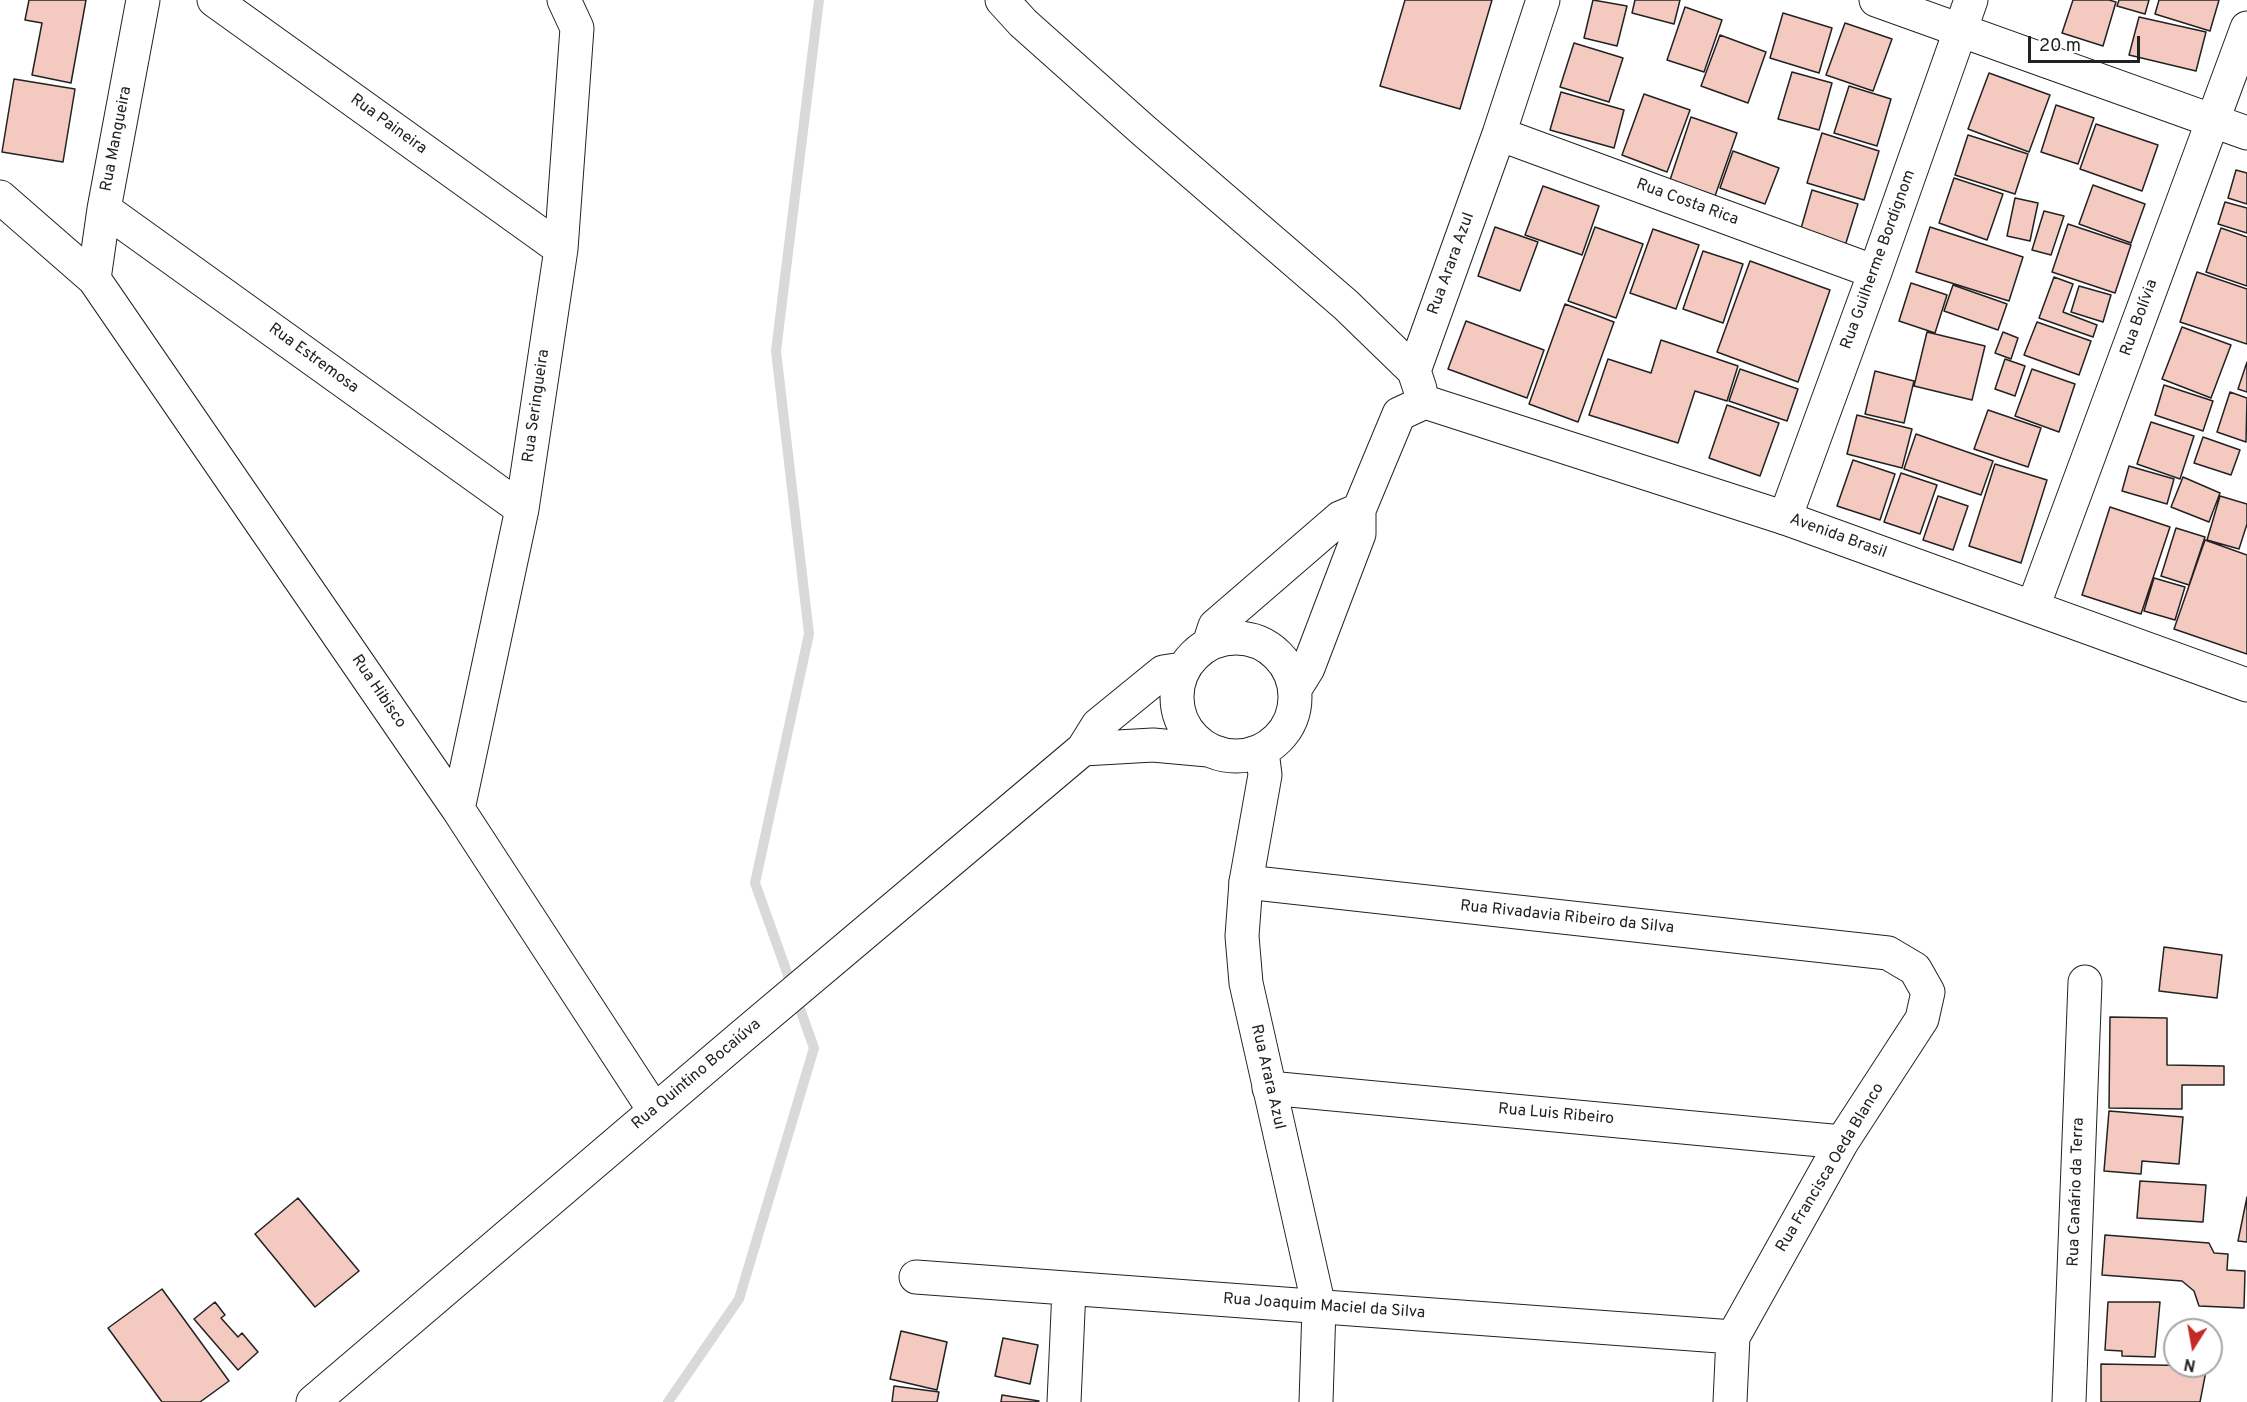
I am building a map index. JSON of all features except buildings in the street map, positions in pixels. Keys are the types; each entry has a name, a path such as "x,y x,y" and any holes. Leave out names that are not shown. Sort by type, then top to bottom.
{"street":[{"name":"Rua Mangueira","path":"94,279 104,209 143,0"},
{"name":"Rua Paineira","path":"214,0 561,249"},
{"name":"Rua Seringueira","path":"458,809 522,509 561,249 577,28 564,0"},
{"path":"1002,0 1023,23 1143,130 1346,305 1414,371 1425,402 1399,414 1359,510 1359,534 1308,668 1295,689"},
{"name":"Rua Arara Azul","path":"1414,371 1499,134 1543,0"},
{"path":"1876,0 2247,133"},
{"name":"Rua Guilherme Bordignom","path":"1785,518 1971,0"},
{"name":"Rua Bolívia","path":"2033,607 2247,28"},
{"name":"Rua Costa Rica","path":"1499,134 1875,272"},
{"name":"Rua Hibisco","path":"0,197 94,279 458,809 654,1110"},
{"name":"Rua Estremosa","path":"104,209 522,509"},
{"name":"Avenida Brasil","path":"1425,402 1785,518 2247,685"},
{"path":"1209,644 1215,626 1340,518 1359,510"},
{"path":"1083,749 1153,745 1208,750 1225,756 1244,756 1262,751 1277,740 1288,725 1295,708 1295,689 1289,671 1278,656 1264,645 1246,639 1227,638 1209,644 1194,654 1182,669 1177,687 1176,706 1182,723 1192,738 1208,750"},
{"name":"Rua Quintino Bocaiúva","path":"313,1402 654,1110 1083,749 1098,725 1163,672 1182,669"},
{"name":"Rua Arara Azul","path":"1262,751 1265,776 1246,882 1242,936 1246,983 1319,1307 1316,1402"},
{"name":"Rua Rivadavia Ribeiro da Silva","path":"1246,882 1888,953"},
{"name":"Rua Francisca Oeda Blanco","path":"1730,1402 1732,1337 1842,1142 1922,1019 1928,993 1915,969 1888,953"},
{"name":"Rua Canário da Terra","path":"2069,1402 2085,982"},
{"name":"Rua Luis Ribeiro","path":"1269,1088 1842,1142"},
{"name":"Rua Joaquim Maciel da Silva","path":"916,1277 1732,1337"},
{"path":"1064,1402 1069,1289"}],"waterway":[{"path":"668,1402 739,1299 814,1048 755,883 809,634 776,351 819,0"}]}
